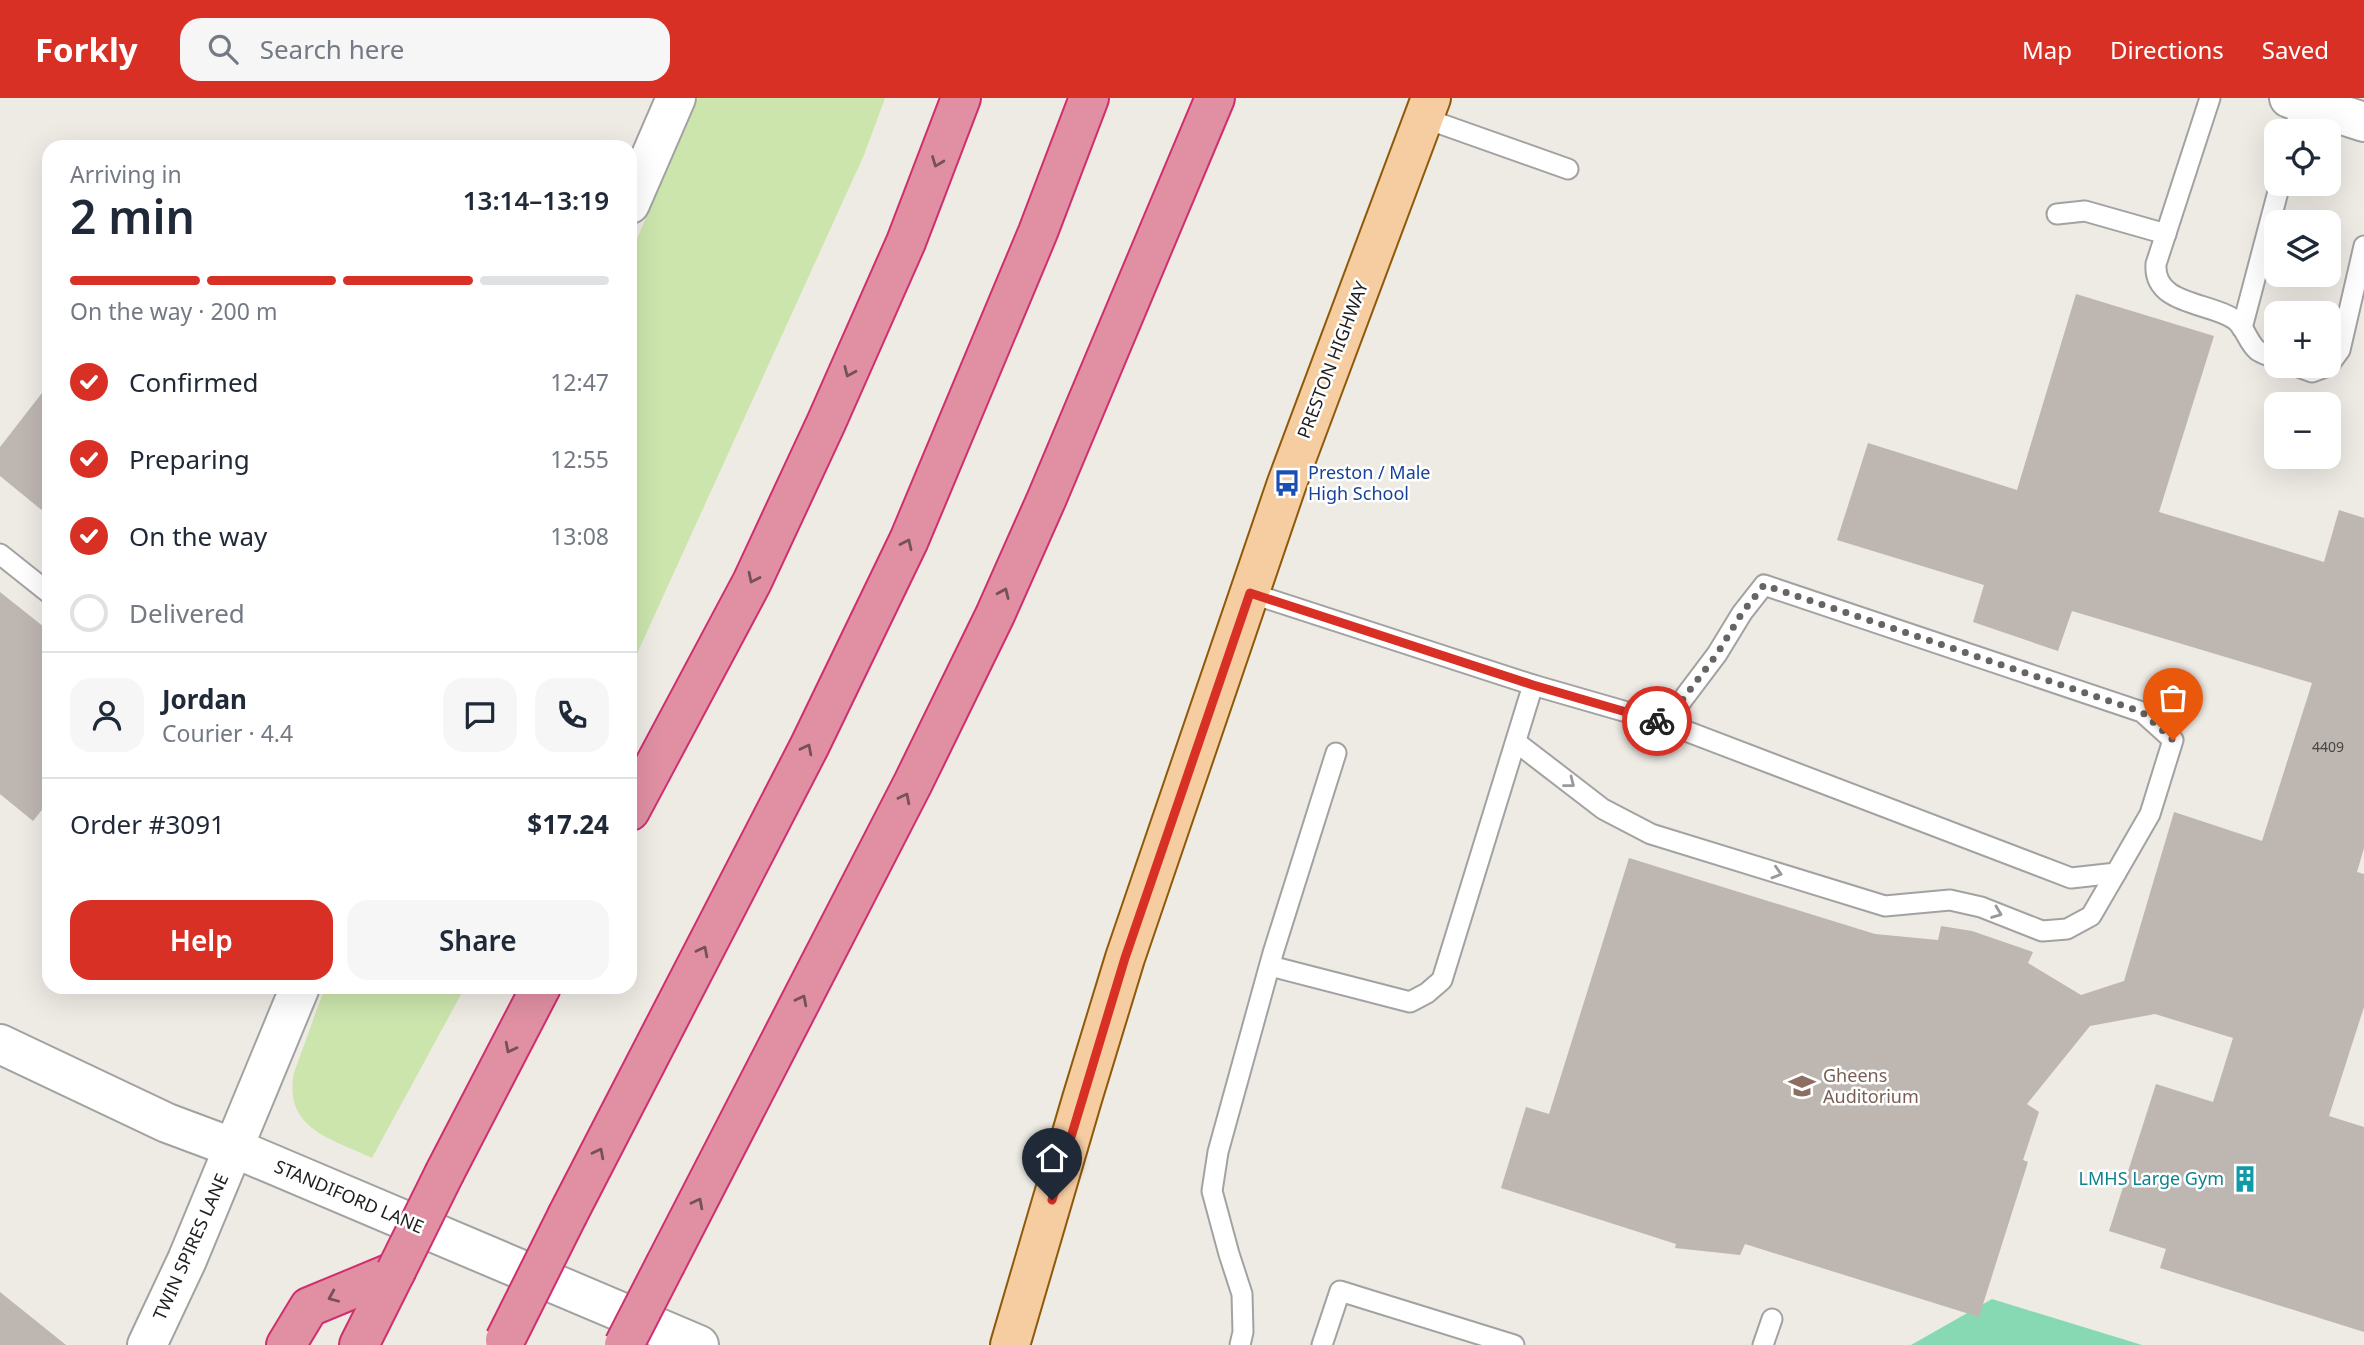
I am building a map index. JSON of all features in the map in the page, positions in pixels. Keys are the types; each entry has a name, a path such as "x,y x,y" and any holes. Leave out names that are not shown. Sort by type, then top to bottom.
{"highway":[{"path":"637,798 752,582 820,436 906,242 961,98"},
{"path":"503,1343 808,747 909,540 1038,232 1089,98"},
{"path":"624,1345 913,783 995,615 1047,498 1214,98"},
{"path":"359,1345 537,994"},
{"path":"286,1345 309,1307 396,1271"}],"main road":[{"name":"PRESTON HIGHWAY","path":"1010,1345 1125,958 1287,483 1428,108"}],"street":[{"path":"637,188 676,98"},
{"path":"2295,110 2364,122"},
{"name":"TWIN SPIRES LANE","path":"147,1345 234,1148 297,994"},
{"name":"STANDIFORD LANE","path":"0,1044 167,1123 234,1148 699,1345"}],"lane":[{"path":"2210,98 2156,264 2155,275 2161,286 2176,297 2234,319 2258,351 2264,354"},
{"path":"1428,108 1568,169"},
{"path":"2242,328 2277,196"},
{"path":"2057,214 2085,211 2166,234"},
{"path":"2341,346 2364,246"},
{"path":"0,554 42,587"},
{"path":"1516,742 1603,809 1651,834 1885,906 1950,900 1981,907 2042,931 2067,929 2091,916 2150,814 2173,740 2142,712 1764,585 1665,723"},
{"path":"1250,593 1533,685 1665,723 2071,878 2116,873"},
{"path":"1270,966 1410,1002 1427,993 1442,980 1533,685"},
{"path":"1240,1345 1243,1332 1242,1294 1212,1191 1218,1152 1270,966 1336,753"},
{"path":"1322,1345 1340,1292 1514,1345"},
{"path":"1763,1345 1772,1318"}],"green space":[{"path":"698,98 885,98 864,155 637,654 637,239"},
{"path":"322,994 461,994 372,1158 327,1138 303,1119 296,1107 293,1092 294,1073"},
{"path":"1992,1299 2142,1345 1911,1345"}],"building":[{"path":"2076,294 2214,336 2159,512 2324,562 2339,510 2364,518 2364,848 2357,872 2364,874 2364,1007 2329,1116 2364,1127 2364,1332 2160,1268 2166,1249 2109,1231 2156,1084 2213,1102 2233,1038 2155,1014 2090,1026 2027,1104 2039,1112 2023,1160 2028,1162 1979,1317 1745,1244 1740,1255 1675,1248 1676,1244 1501,1188 1526,1107 1549,1114 1629,858 1875,934 1938,940 1941,926 1972,931 2033,952 2028,963 2081,995 2124,981 2174,812 2262,841 2312,683 2072,611 2058,651 1973,622 1984,585 1837,540 1868,443 2017,490"},
{"path":"42,393 42,510 0,476 0,447"},
{"path":"0,592 42,625 42,810 33,821 0,794"},
{"path":"0,1292 66,1345 0,1345"}],"way so far":[{"path":"1657,721 1665,723 1764,585 2142,712 2173,740"}],"place":[{"name":"Preston / Male High School","path":"1287,483"},
{"name":"Gheens Auditorium","path":"1802,1086"},
{"name":"LMHS Large Gym","path":"2245,1179"}],"route":[{"path":"1052,1200 1125,958 1250,593 1533,685 1657,721"}]}
